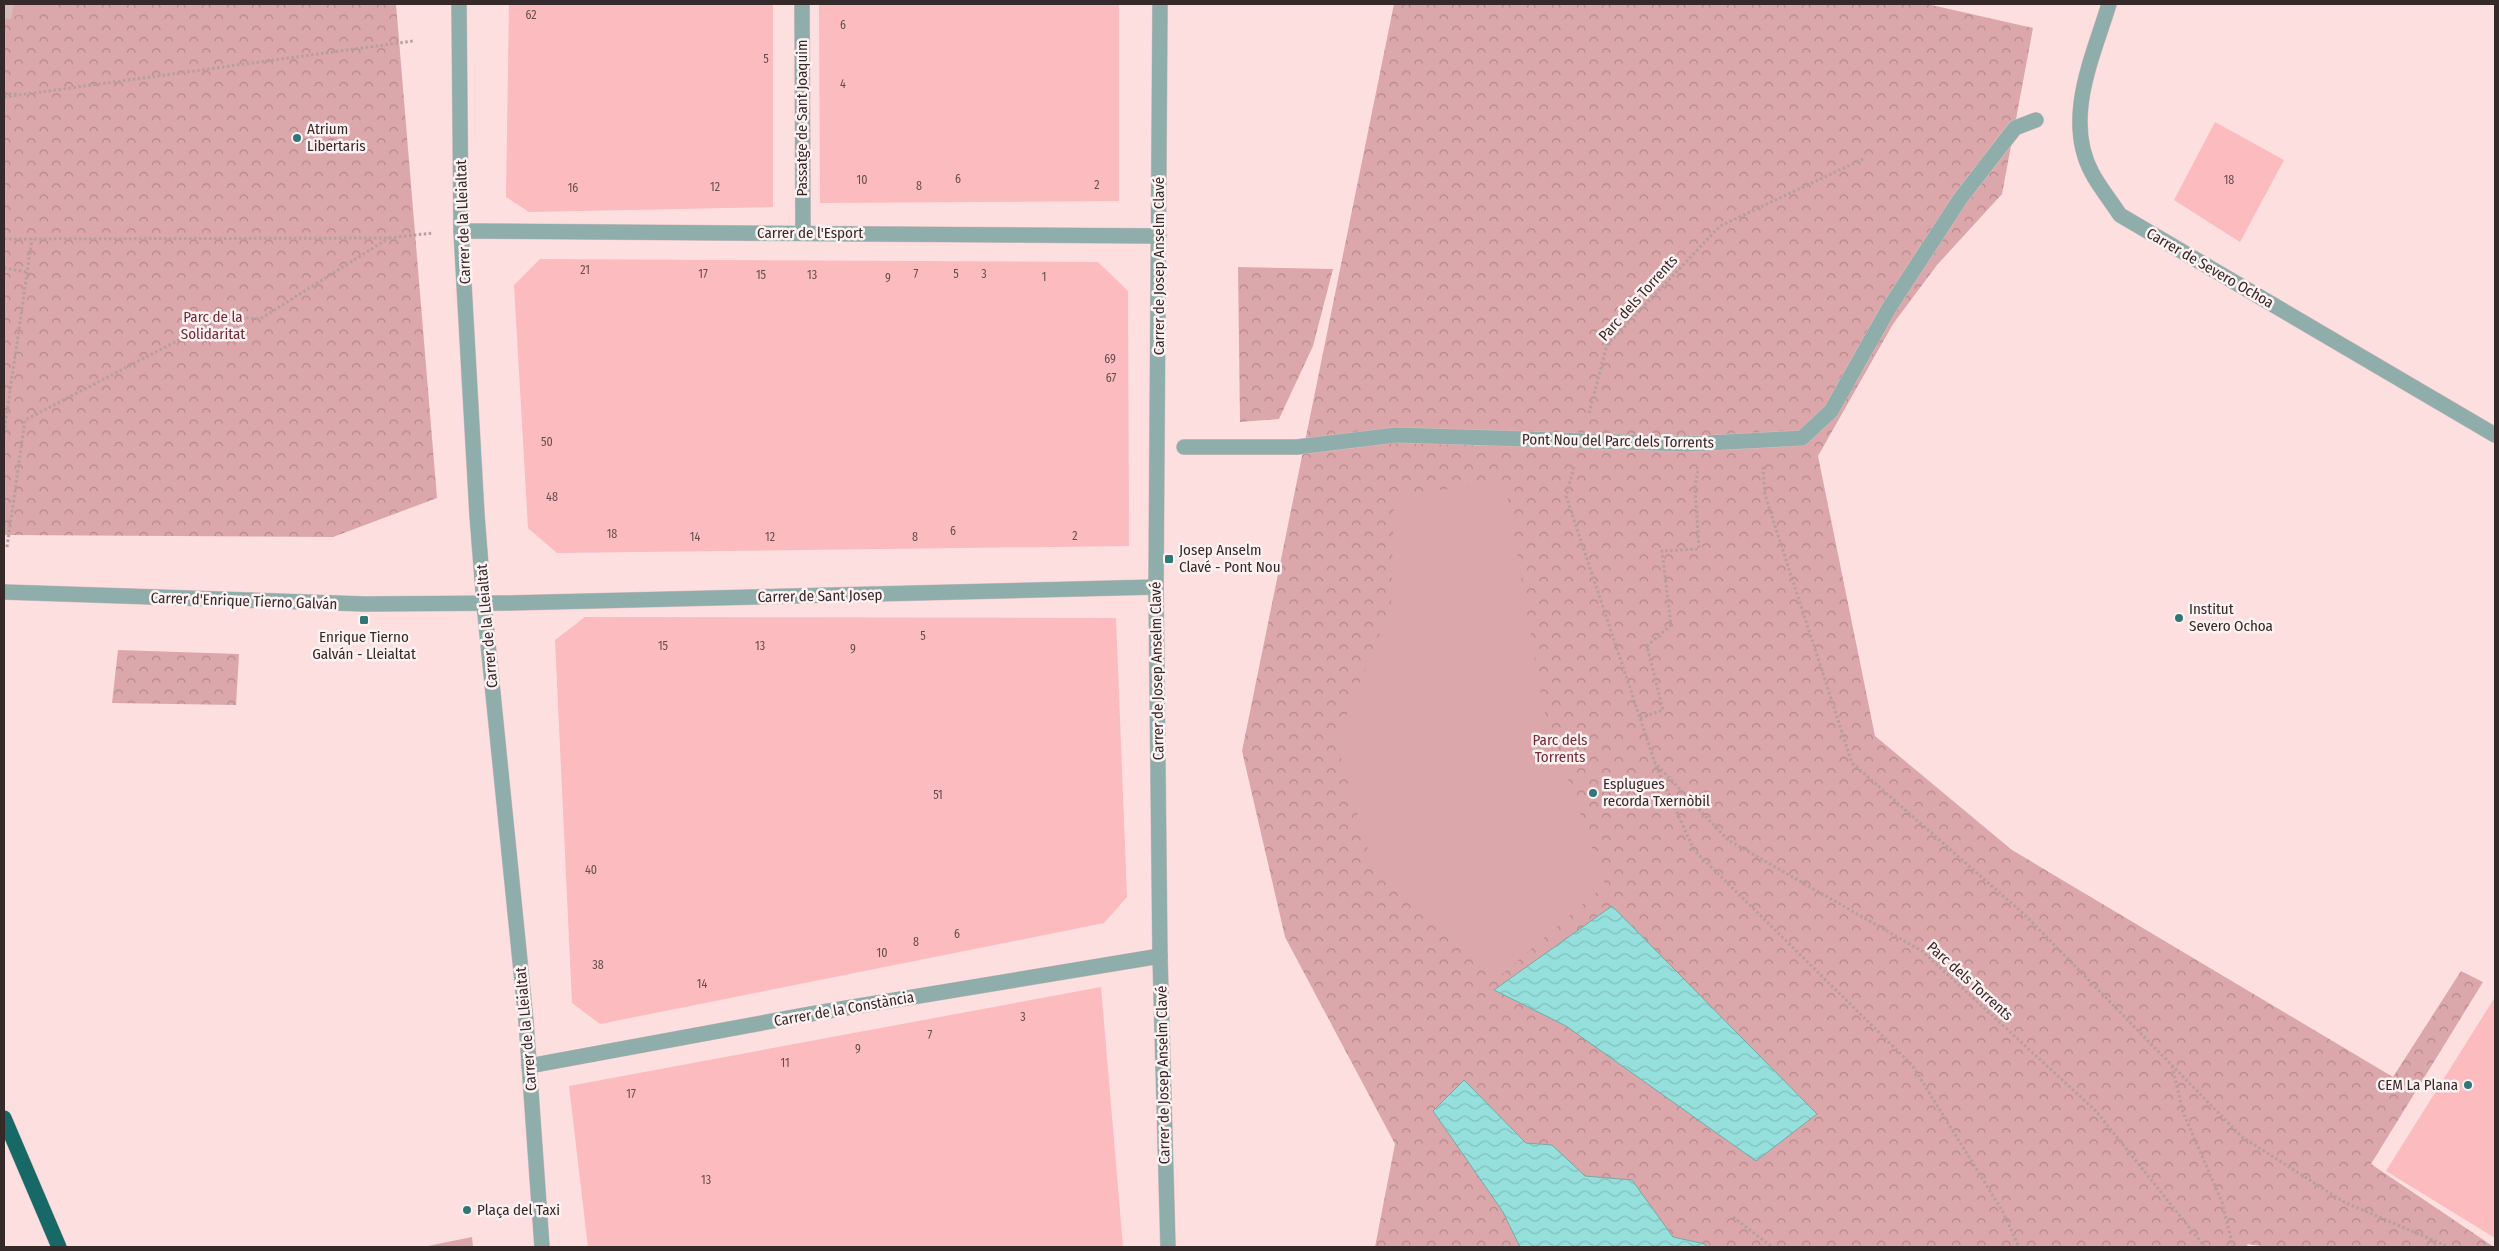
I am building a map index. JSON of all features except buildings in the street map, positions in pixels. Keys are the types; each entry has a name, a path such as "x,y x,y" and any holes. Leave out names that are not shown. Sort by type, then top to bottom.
{"highway":[{"path":"4,1118 59,1247"}],"street":[{"name":"Carrer de la Lleialtat","path":"459,4 461,231 484,604 517,920 542,1247"},
{"name":"Passatge de Sant Joaquim","path":"802,4 803,233"},
{"name":"Carrer de Josep Anselm Clavé","path":"1160,4 1156,587 1160,956 1168,1247"},
{"name":"Carrer de Severo Ochoa","path":"2109,4 2080,101 2080,131 2092,172 2120,215 2495,435"},
{"name":"Pont Nou del Parc dels Torrents","path":"1184,447 1297,447 1396,435 1687,444 1802,438 1831,411 1889,308 1960,199 2015,128 2036,120"},
{"name":"Carrer de l'Esport","path":"461,231 1159,236"},
{"name":"Carrer de Sant Josep","path":"484,604 1156,587"},
{"name":"Carrer d'Enrique Tierno Galván","path":"4,592 316,604 484,604"},
{"name":"Carrer de la Constància","path":"529,1066 816,1013 1160,956"}],"path":[{"path":"4,97 413,41"},
{"path":"4,93 22,95"},
{"name":"Parc dels Torrents","path":"1586,420 1607,345 1720,226 1863,159"},
{"path":"4,239 389,238 461,231"},
{"path":"7,547 24,420 225,316 260,320 389,238"},
{"path":"4,433 32,239"},
{"path":"4,268 27,272"},
{"path":"1761,439 1765,495 1852,763 2027,917 2242,1136 2344,1202 2449,1247"},
{"name":"Parc dels Torrents","path":"1576,458 1566,496 1655,763 1694,850 1912,1065 2003,1212 2019,1247"},
{"path":"1640,718 1663,710 1648,646 1671,625 1662,551 1698,549 1695,487"},
{"name":"Parc dels Torrents","path":"1655,763 1728,840 1922,951 2096,1110 2205,1247"},
{"path":"2172,1065 2183,1112 2222,1202 2233,1247"},
{"path":"1733,1217 1772,1247"}],"green space":[{"name":"Parc de la Solidaritat","path":"4,4 396,4 437,498 333,537 4,535"},
{"path":"4,4 54,4 55,11 4,17"},
{"name":"Parc dels Torrents","path":"1394,4 1927,4 2033,28 2002,194 1937,265 1893,324 1818,456 1875,736 2012,850 2393,1077 2461,971 2483,982 2371,1164 2494,1247 2268,1247 2247,1244 2248,1247 1375,1247 1395,1144 1285,937 1242,751"},
{"path":"1238,267 1333,269 1313,346 1279,419 1240,422"},
{"path":"1505,483 1543,707 1605,885 1499,977 1374,870 1336,741 1391,606 1394,495"},
{"path":"118,650 239,654 236,705 112,703"},
{"path":"472,1237 473,1247 423,1247"}],"water":[{"path":"1612,906 1817,1114 1756,1161 1566,1026 1494,990"},
{"path":"1464,1080 1526,1143 1552,1145 1585,1176 1632,1180 1673,1237 1705,1244 1706,1247 1520,1247 1503,1212 1433,1111"}],"tunnel":[{"path":"4,18 6,4"}],"place":[{"name":"Atrium Libertaris","path":"297,138"},
{"name":"Josep Anselm Clavé - Pont Nou","path":"1169,559"},
{"name":"Institut Severo Ochoa","path":"2179,618"},
{"name":"Enrique Tierno Galván - Lleialtat","path":"364,620"},
{"name":"Esplugues recorda Txernòbil","path":"1593,793"},
{"name":"CEM La Plana","path":"2468,1085"},
{"name":"Plaça del Taxi","path":"467,1210"}]}
